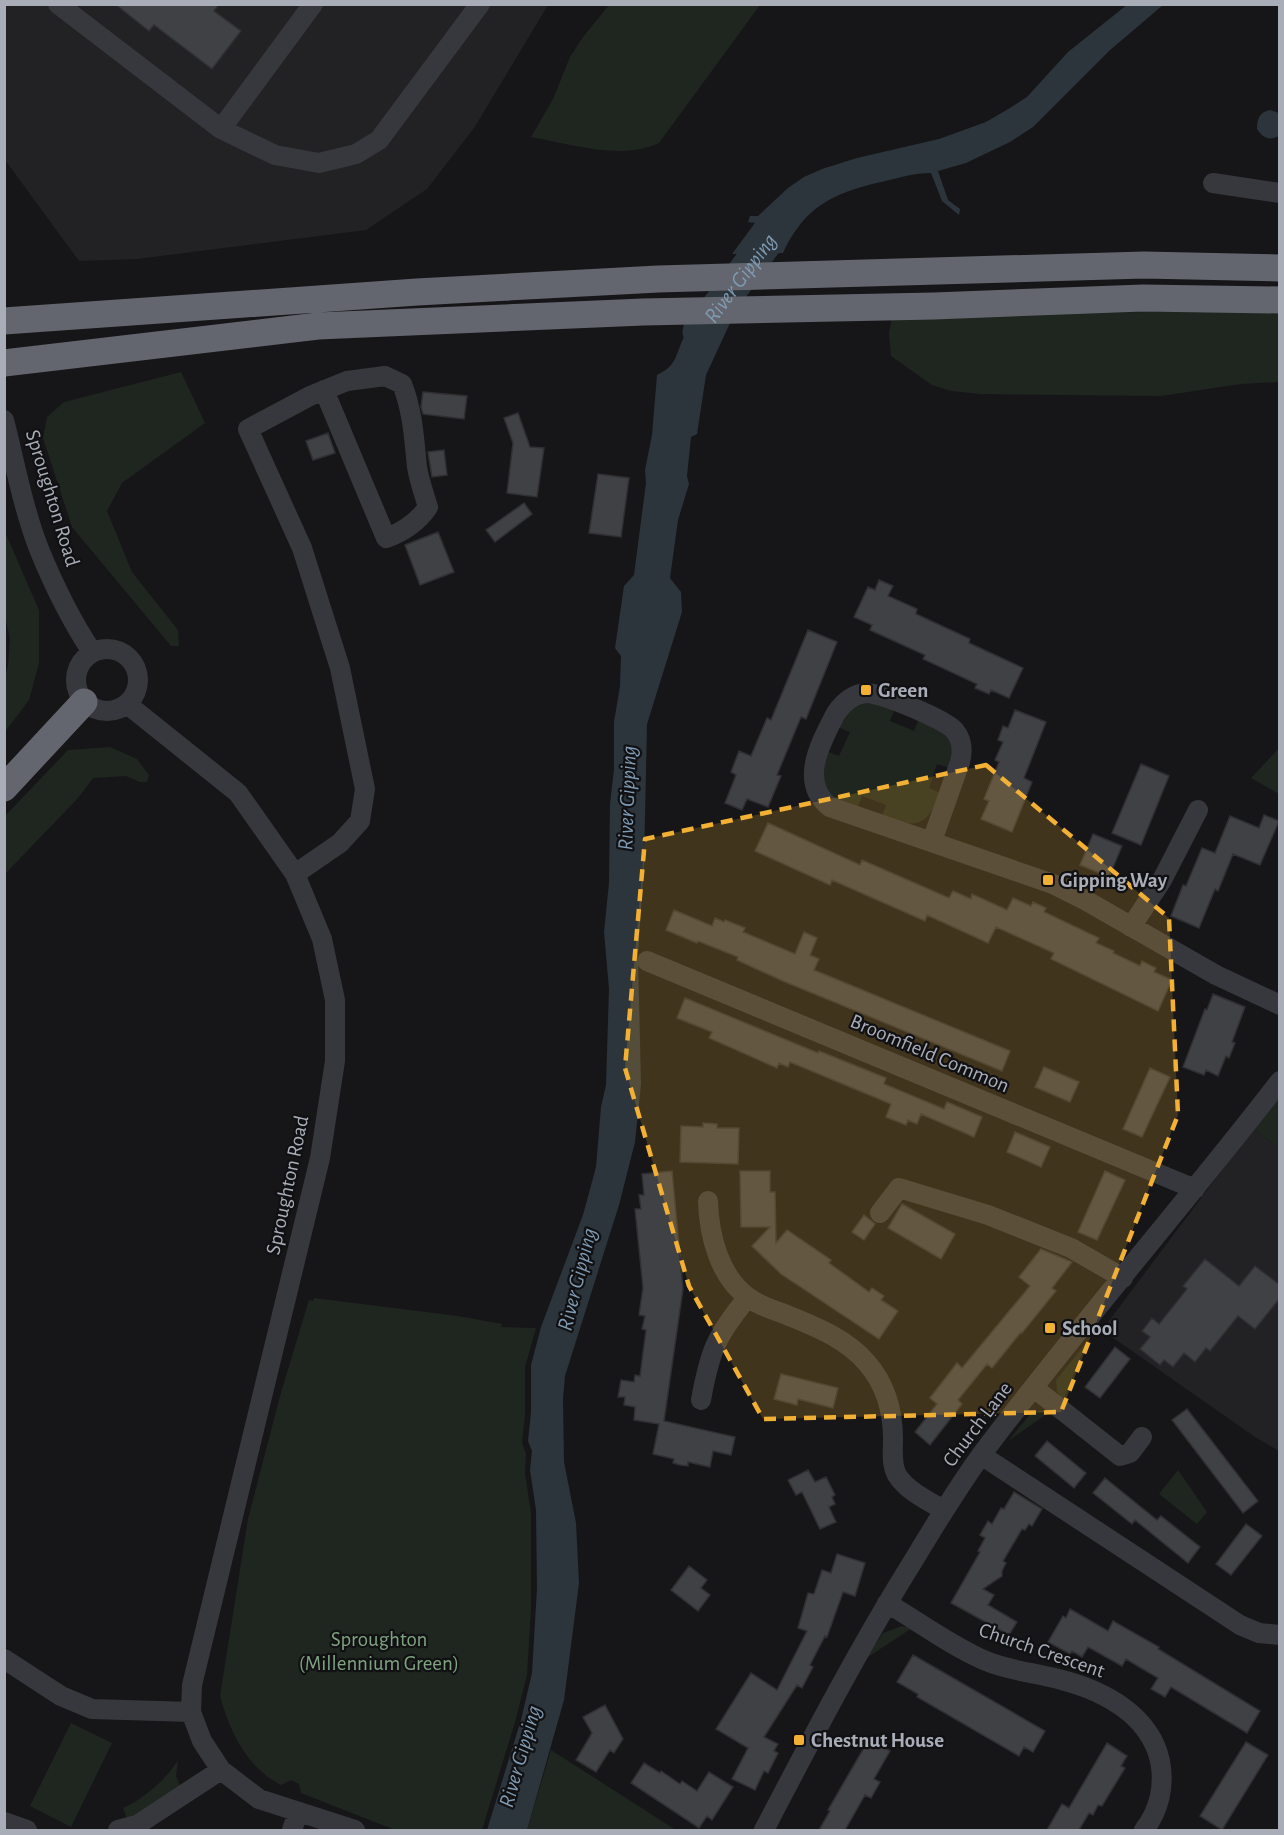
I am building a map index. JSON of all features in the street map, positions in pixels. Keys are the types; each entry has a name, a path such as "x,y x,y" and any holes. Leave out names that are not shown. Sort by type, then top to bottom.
{"highway":[{"path":"17,320 417,292 658,279 1144,266 1280,268"},
{"path":"4,375 40,364 318,326 643,312 934,306 1143,298 1280,300"},
{"path":"4,363 40,364"},
{"path":"4,788 84,702"}],"street":[{"path":"58,4 221,129 274,155 319,163 356,154 380,141 480,4"},
{"path":"221,129 314,4"},
{"path":"1213,183 1280,193"},
{"path":"295,874 340,843 360,821 365,789 340,668 302,549 248,429 324,390 347,381 385,376 402,384 408,399 414,427 417,470 428,507 421,518 400,533 386,538 324,390"},
{"name":"Sproughton Road","path":"4,420 19,484 39,548 63,603 92,652"},
{"path":"105,648 115,649 132,660 139,678 138,688 134,697 127,704 119,709 101,711 84,702 79,694 76,677 82,661 92,652 105,648"},
{"path":"932,841 960,762 962,750 959,737 955,730 944,722 883,696 865,693 852,697 836,713 814,764 813,779 818,794 824,802 839,810 1053,884 1216,975 1280,1005"},
{"name":"Sproughton Road","path":"127,704 238,793 295,874 322,939 335,1000 335,1061 320,1158 192,1685 191,1712 202,1741 221,1770 259,1799 295,1821 355,1830"},
{"path":"1131,927 1162,880 1198,810"},
{"name":"Broomfield Common","path":"647,961 1195,1189"},
{"name":"Church Lane","path":"764,1830 822,1718 887,1603 981,1455 1280,1080"},
{"path":"880,1213 899,1188 988,1215 1071,1248 1123,1278"},
{"path":"708,1200 711,1233 718,1256 731,1278 748,1297 843,1341 867,1364 885,1390 889,1404 892,1420 893,1465 897,1474 911,1489 944,1510"},
{"path":"701,1400 707,1364 719,1335 748,1297"},
{"path":"1034,1388 1120,1456 1130,1453 1142,1437"},
{"path":"981,1455 1240,1625 1259,1633 1280,1635"},
{"name":"Church Crescent","path":"887,1603 987,1661 1072,1683 1112,1700 1132,1715 1142,1724 1155,1746 1161,1771 1160,1798 1153,1817 1144,1830"},
{"path":"4,1659 61,1696 92,1709 191,1712"},
{"path":"118,1830 137,1825 221,1770"},
{"path":"4,1822 27,1830"}],"highlighted area":[{"path":"986,765 1169,918 1178,1115 1061,1412 763,1419 689,1286 625,1068 645,839"}],"shaded area":[{"path":"4,5 548,5 474,128 427,189 366,230 137,259 79,261 5,160"},
{"path":"1253,1129 1279,1148 1279,1451 1255,1437 1102,1330"}],"green space":[{"path":"609,5 760,5 659,143 629,151 612,151 531,137 553,99 570,57"},
{"path":"1279,311 1279,382 1241,384 1161,396 981,394 951,391 932,385 891,356 889,333 892,317 1026,313"},
{"path":"181,372 205,423 122,483 107,511 132,572 178,630 179,646 171,646 72,527 43,438 47,417 64,402"},
{"path":"5,532 39,610 39,663 29,700 5,732 5,677 10,638 5,617"},
{"path":"869,701 895,708 890,721 914,731 919,718 936,726 955,744 950,768 937,764 929,788 941,793 930,813 918,822 912,824 881,818 886,805 862,796 857,809 832,799 821,783 826,751 839,756 850,732 837,727 850,707"},
{"path":"110,747 137,759 149,775 147,782 140,782 126,776 93,778 79,797 5,874 5,816 68,750"},
{"path":"1279,748 1279,794 1251,778"},
{"path":"1279,1095 1279,1148 1253,1129"},
{"name":"Sproughton (Millennium Green)","path":"314,1298 458,1316 502,1324 501,1327 536,1328 525,1367 525,1415 522,1443 526,1454 525,1473 531,1513 531,1609 527,1675 482,1830 395,1830 301,1793 299,1784 291,1780 281,1785 258,1769 249,1758 234,1735 224,1709 220,1696 248,1519 280,1396 309,1300 313,1301"},
{"path":"1087,1342 1062,1400 1057,1392 1056,1380"},
{"path":"1051,1411 1008,1441 1032,1412"},
{"path":"1178,1470 1207,1512 1197,1524 1159,1494"},
{"path":"902,1626 912,1628 865,1659 883,1633"},
{"path":"71,1723 112,1743 71,1827 30,1806"},
{"path":"551,1750 676,1830 527,1830"},
{"path":"178,1761 176,1776 182,1791 128,1830 106,1830 128,1822 123,1808 151,1790"}],"water":[{"path":"1128,4 1163,5 1109,51 1033,127 1010,142 966,163 938,171 948,200 960,209 959,215 942,201 931,173 912,175 848,191 822,204 800,224 783,253 732,254 755,223 748,222 750,216 758,216 788,188 804,177 857,158 939,139 986,122 1027,97 1068,52"},
{"path":"1270,110 1279,113 1279,136 1275,138 1262,135 1257,129 1260,116"},
{"path":"731,321 706,375 697,434 691,437 687,476 689,484 678,520 670,578 681,592 682,612 647,724 644,863 638,955 641,1084 635,1142 619,1205 565,1376 564,1462 576,1523 579,1583 564,1700 527,1830 487,1830 521,1720 532,1673 537,1588 536,1510 530,1470 532,1451 528,1441 531,1412 531,1365 541,1327 583,1215 592,1182 596,1167 601,1107 606,1085 609,989 604,932 609,883 614,722 620,686 621,656 615,648 624,586 634,575 646,483 645,470 652,435 657,375 671,364 694,322"}],"building":[{"path":"115,4 219,4 214,11 241,31 212,69 154,25 149,31"},
{"path":"423,392 467,396 464,419 423,414 421,407"},
{"path":"518,413 530,447 544,448 537,497 507,493 513,443 504,418"},
{"path":"328,433 335,453 313,460 306,441"},
{"path":"444,450 447,475 432,477 428,452"},
{"path":"598,474 629,478 621,537 589,533"},
{"path":"524,503 532,514 495,542 486,530"},
{"path":"438,532 454,572 420,585 405,545"},
{"path":"879,580 893,586 888,596 917,609 916,614 970,639 969,643 1023,668 1009,698 991,690 989,694 975,688 977,684 923,659 925,655 870,630 872,625 854,617 868,587 875,590"},
{"path":"808,630 837,642 806,719 801,717 777,775 781,776 768,807 747,799 742,810 725,803 736,775 731,772 739,751 751,756 767,718 771,720"},
{"path":"1015,710 1046,722 1024,778 1032,782 1012,832 981,819 989,801 984,799 999,762 995,760 1003,742 998,740 1003,726 1008,728"},
{"path":"1141,764 1169,776 1141,845 1112,833"},
{"path":"1264,815 1279,821 1260,865 1233,854 1218,891 1215,889 1199,928 1171,916 1183,885 1186,886 1202,848 1215,853 1230,816 1259,828"},
{"path":"768,823 860,865 862,860 949,898 953,891 971,899 972,894 1007,910 1013,898 1031,906 1033,902 1046,908 1044,912 1099,938 1096,943 1114,951 1113,953 1140,966 1142,961 1156,968 1154,972 1172,980 1158,1011 1051,959 1054,953 996,927 988,943 927,915 925,921 832,880 830,885 755,851"},
{"path":"1093,834 1122,846 1109,877 1080,865"},
{"path":"674,910 712,926 715,918 724,922 725,920 745,928 743,932 795,954 804,932 817,938 810,955 819,959 814,970 1010,1051 1002,1071 783,981 737,960 738,957 666,930"},
{"path":"1213,994 1245,1007 1232,1042 1235,1043 1229,1058 1226,1056 1218,1076 1206,1070 1204,1075 1183,1067"},
{"path":"685,998 818,1053 819,1051 886,1078 884,1084 944,1109 947,1102 982,1117 974,1137 921,1114 917,1124 908,1120 906,1125 886,1117 891,1104 790,1062 788,1067 779,1063 777,1068 709,1038 712,1032 677,1018"},
{"path":"1044,1067 1079,1082 1070,1102 1035,1087"},
{"path":"1150,1068 1170,1077 1142,1137 1123,1129"},
{"path":"703,1123 717,1124 717,1128 739,1128 738,1164 680,1162 681,1126 703,1127"},
{"path":"1015,1132 1050,1147 1041,1167 1007,1152"},
{"path":"672,1171 683,1289 664,1421 735,1437 731,1455 713,1451 710,1467 688,1462 688,1466 680,1465 673,1463 674,1459 653,1454 659,1424 634,1420 635,1407 624,1405 625,1397 618,1397 621,1380 634,1382 635,1375 640,1376 646,1330 642,1329 645,1316 639,1315 643,1288 635,1209 641,1209 639,1195 644,1195 642,1174"},
{"path":"740,1171 770,1171 770,1192 775,1192 776,1243 787,1230 831,1260 829,1263 869,1292 872,1288 884,1296 881,1300 898,1311 879,1339 781,1274 752,1246 770,1227 741,1227"},
{"path":"1105,1171 1125,1180 1097,1240 1078,1232"},
{"path":"902,1204 955,1234 941,1259 888,1228"},
{"path":"864,1215 875,1224 864,1240 852,1232"},
{"path":"1041,1249 1072,1262 1052,1288 1056,1291 992,1368 987,1364 958,1400 962,1404 930,1445 915,1432 937,1404 930,1398 957,1363 962,1368 1030,1286 1019,1277"},
{"path":"1205,1259 1239,1286 1255,1266 1280,1285 1280,1298 1255,1329 1238,1316 1210,1351 1206,1348 1195,1362 1184,1353 1173,1367 1164,1360 1160,1365 1140,1349 1150,1337 1142,1331 1152,1318 1159,1324 1187,1289 1183,1286"},
{"path":"1115,1347 1130,1359 1100,1398 1085,1387"},
{"path":"781,1374 838,1388 833,1408 798,1399 797,1405 774,1399"},
{"path":"1187,1409 1258,1501 1243,1513 1172,1420"},
{"path":"1047,1441 1086,1473 1074,1488 1035,1456"},
{"path":"808,1470 815,1482 826,1477 835,1495 832,1497 835,1504 829,1507 836,1522 820,1529 802,1492 796,1495 788,1480"},
{"path":"1105,1478 1157,1520 1161,1516 1200,1547 1188,1563 1135,1520 1132,1524 1093,1493"},
{"path":"1014,1492 1042,1509 1032,1526 1029,1524 1025,1530 1022,1529 1003,1561 1006,1563 1002,1576 983,1589 994,1595 988,1605 1017,1622 1009,1635 951,1603 980,1552 978,1551 985,1538 980,1535 988,1521 992,1524 1001,1508 1004,1509"},
{"path":"1246,1524 1262,1536 1231,1575 1216,1564"},
{"path":"837,1554 865,1563 855,1596 843,1592 827,1637 825,1636 810,1665 813,1667 802,1688 797,1685 764,1737 778,1744 774,1751 778,1753 768,1773 764,1771 755,1790 732,1779 748,1748 716,1729 751,1673 777,1690 807,1631 798,1628 808,1593 814,1594 822,1570 831,1573"},
{"path":"689,1566 707,1580 701,1588 710,1595 698,1611 671,1590"},
{"path":"1070,1609 1108,1631 1113,1621 1159,1647 1158,1649 1260,1711 1247,1733 1171,1687 1165,1697 1151,1689 1158,1678 1126,1659 1122,1666 1088,1647 1082,1657 1072,1651 1070,1654 1048,1642 1063,1616 1066,1618"},
{"path":"913,1655 1045,1731 1033,1752 1024,1747 1019,1756 917,1697 918,1694 897,1682"},
{"path":"605,1705 623,1739 614,1753 610,1750 596,1772 576,1760 592,1733 583,1717"},
{"path":"869,1739 890,1751 874,1779 880,1782 871,1798 865,1795 845,1830 819,1830 830,1811 828,1810"},
{"path":"1246,1742 1268,1755 1222,1830 1200,1816"},
{"path":"1107,1743 1127,1756 1121,1766 1125,1768 1102,1806 1098,1805 1093,1815 1089,1813 1079,1830 1047,1830 1062,1804 1069,1808"},
{"path":"644,1763 680,1784 682,1781 697,1791 709,1772 733,1787 712,1820 707,1816 699,1828 631,1783"}],"waterway":[{"name":"River Gipping","path":"699,332 785,217"}],"place":[{"name":"Green","path":"866,690"},
{"name":"Gipping Way","path":"1048,880"},
{"name":"School","path":"1050,1328"},
{"name":"Chestnut House","path":"799,1740"}]}
